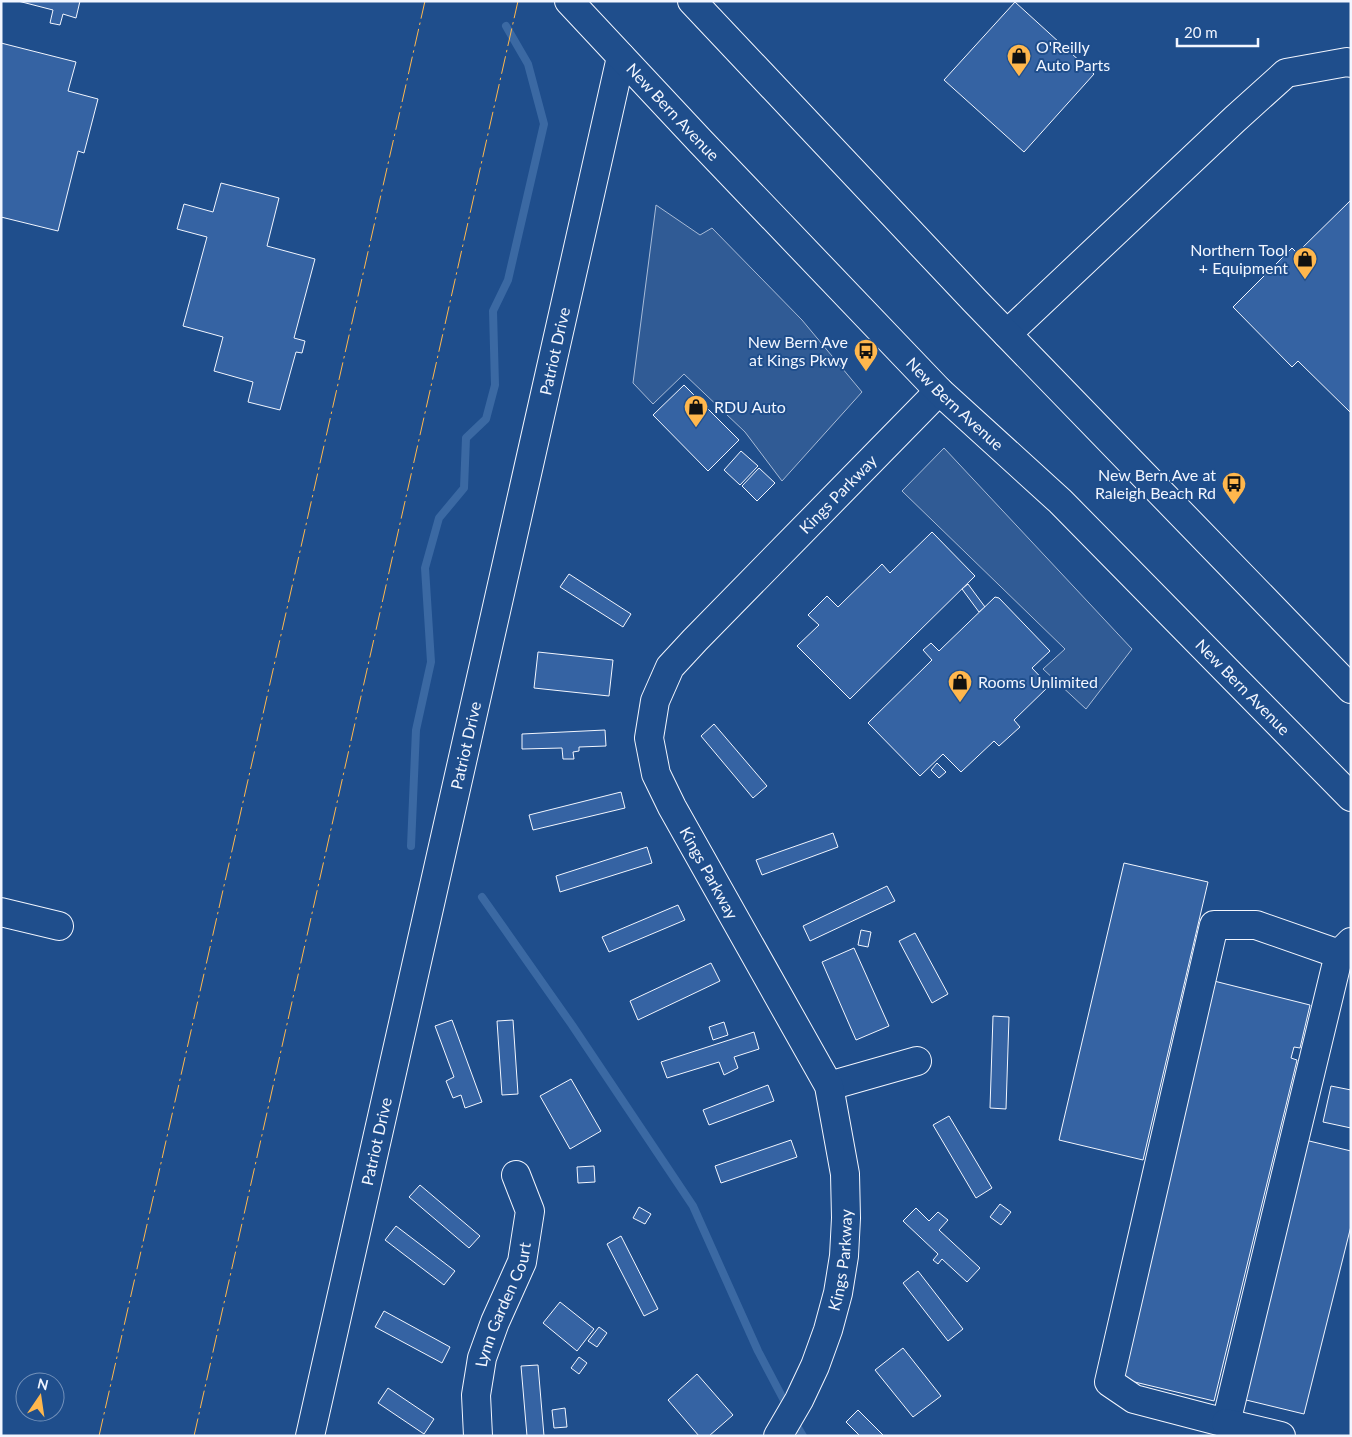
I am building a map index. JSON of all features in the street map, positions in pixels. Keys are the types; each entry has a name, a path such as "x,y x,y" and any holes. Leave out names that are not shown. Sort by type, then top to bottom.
{"street":[{"name":"New Bern Avenue","path":"569,1 706,148 939,391 1060,501 1351,797"},
{"path":"692,1 1007,334 1351,689"},
{"name":"Patriot Drive","path":"310,1436 621,57"},
{"path":"1007,334 1228,125 1286,73 1347,62 1351,63"},
{"name":"Kings Parkway","path":"778,1436 799,1400 815,1366 833,1312 844,1256 846,1218 845,1174 829,1086 656,774 649,738 655,701 670,667 694,640 939,391"},
{"path":"1,912 59,926"},
{"path":"1226,1422 1345,948 1256,925 1214,925 1109,1382 1134,1399 1281,1436"},
{"path":"829,1086 917,1061"},
{"name":"Lynn Garden Court","path":"478,1436 476,1395 482,1358 495,1322 522,1262 530,1212 516,1175"}],"shaded area":[{"path":"656,205 700,235 712,228 802,320 862,392 782,481 745,432 684,374 653,404 633,383"},
{"path":"944,448 1132,649 1086,709 1043,669 1065,649 902,491"}],"building":[{"path":"18,1 80,1 76,18 63,14 60,25 50,23 53,10"},
{"name":"O'Reilly Auto Parts","path":"1015,2 1094,74 1024,152 944,80"},
{"path":"1,43 76,62 68,91 98,99 84,153 78,151 58,231 1,217"},
{"path":"221,183 279,198 267,246 315,259 294,338 305,341 302,353 296,352 280,410 248,402 253,382 214,371 223,337 183,326 207,237 177,229 184,204 213,212"},
{"name":"Northern Tool + Equipment","path":"1351,200 1351,413 1298,361 1292,367 1233,307 1292,248 1297,253"},
{"name":"RDU Auto","path":"684,385 739,440 708,471 653,415"},
{"path":"741,451 758,466 740,485 724,470"},
{"path":"759,468 775,483 757,501 742,486"},
{"path":"932,532 975,576 850,699 797,646 819,625 808,615 827,596 838,607 882,564 890,573"},
{"path":"569,574 631,614 623,627 560,587"},
{"path":"968,584 985,607 979,612 962,589"},
{"name":"Rooms Unlimited","path":"995,597 999,598 1050,651 1032,668 1049,686 1014,720 1020,727 999,746 994,741 961,772 943,754 920,776 868,723 932,660 923,650 931,643 939,651"},
{"path":"538,652 613,660 609,696 534,688"},
{"path":"714,724 767,786 753,798 701,736"},
{"path":"605,730 606,746 579,747 579,751 573,752 574,759 563,759 562,748 522,749 522,734"},
{"path":"937,763 946,772 939,778 931,770"},
{"path":"621,792 625,808 533,830 529,815"},
{"path":"833,833 838,847 762,875 756,860"},
{"path":"647,847 652,863 560,892 556,876"},
{"path":"1124,863 1208,882 1143,1160 1059,1140"},
{"path":"887,886 895,901 810,941 803,926"},
{"path":"678,905 685,920 609,952 602,937"},
{"path":"861,930 871,932 868,947 858,945"},
{"path":"915,933 948,994 932,1003 899,941"},
{"path":"854,948 889,1026 856,1040 822,962"},
{"path":"711,963 720,981 638,1020 630,1001"},
{"path":"1214,981 1310,1005 1300,1048 1294,1047 1291,1058 1297,1060 1214,1401 1118,1378"},
{"path":"993,1016 1009,1017 1006,1109 990,1108"},
{"path":"452,1020 482,1102 465,1108 461,1095 453,1098 446,1081 454,1077 435,1026"},
{"path":"513,1020 518,1094 502,1095 497,1021"},
{"path":"724,1022 728,1035 713,1040 709,1027"},
{"path":"754,1032 759,1049 734,1057 738,1068 724,1075 719,1062 667,1078 661,1062"},
{"path":"571,1079 601,1131 570,1149 540,1096"},
{"path":"768,1085 774,1101 709,1125 703,1110"},
{"path":"1331,1086 1351,1090 1351,1128 1323,1122"},
{"path":"949,1116 992,1188 976,1198 933,1125"},
{"path":"791,1140 797,1157 721,1183 715,1166"},
{"path":"1305,1140 1351,1151 1351,1226 1304,1414 1242,1399"},
{"path":"594,1166 595,1182 578,1183 577,1167"},
{"path":"420,1185 480,1236 469,1248 409,1197"},
{"path":"1000,1204 1011,1212 1001,1225 990,1217"},
{"path":"639,1207 651,1214 645,1224 633,1218"},
{"path":"916,1208 929,1221 938,1212 948,1220 939,1230 980,1268 967,1282 942,1259 938,1264 933,1260 938,1254 903,1221"},
{"path":"396,1226 455,1271 444,1285 385,1240"},
{"path":"621,1236 658,1309 644,1316 607,1244"},
{"path":"918,1271 963,1329 948,1341 903,1283"},
{"path":"560,1302 594,1329 577,1351 543,1323"},
{"path":"384,1311 450,1347 442,1363 375,1327"},
{"path":"599,1327 607,1333 597,1347 588,1341"},
{"path":"903,1348 941,1396 913,1417 875,1370"},
{"path":"579,1357 587,1363 579,1374 571,1368"},
{"path":"538,1365 544,1436 527,1436 521,1366"},
{"path":"697,1374 733,1415 709,1436 699,1436 668,1400"},
{"path":"388,1388 434,1419 424,1434 378,1403"},
{"path":"565,1408 567,1427 554,1428 552,1410"},
{"path":"858,1410 884,1436 860,1436 846,1422"}],"waterway":[{"path":"411,846 416,730 431,662 425,568 439,518 464,488 466,438 486,419 495,385 493,311 508,280 544,124 528,64 506,26"},
{"path":"482,897 572,1025 693,1206 758,1351 788,1408"},
{"path":"794,1421 803,1436"}],"power":[{"path":"99,1436 425,1"},
{"path":"194,1436 518,1"}],"place":[{"name":"O'Reilly Auto Parts","path":"1019,77"},
{"name":"Northern Tool + Equipment","path":"1305,280"},
{"name":"New Bern Ave at Kings Pkwy","path":"866,372"},
{"name":"RDU Auto","path":"696,428"},
{"name":"New Bern Ave at Raleigh Beach Rd","path":"1234,505"},
{"name":"Rooms Unlimited","path":"960,703"}]}
